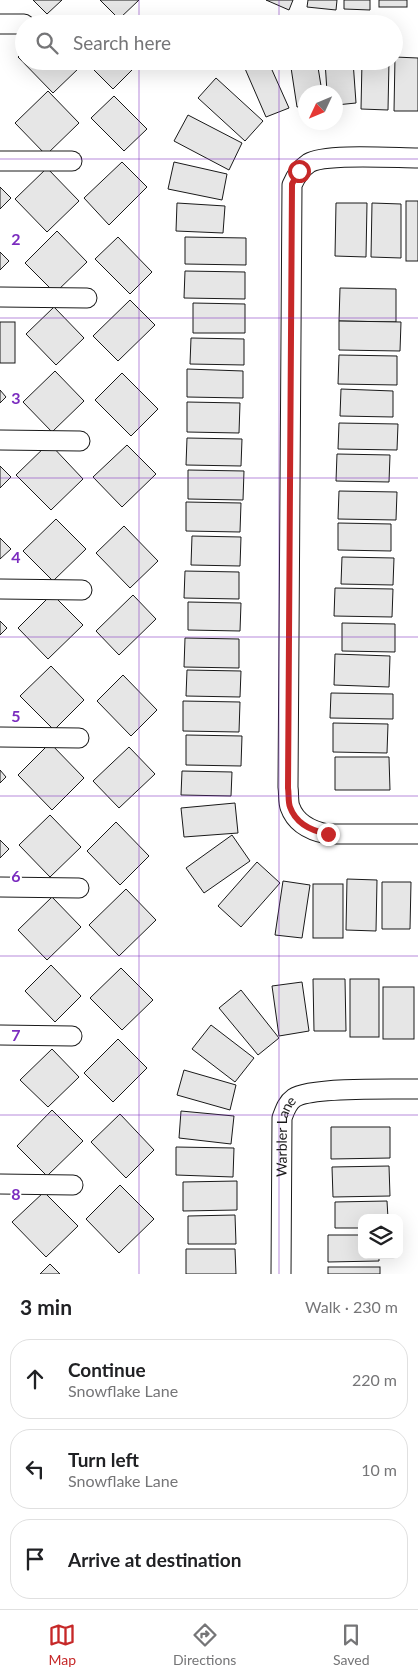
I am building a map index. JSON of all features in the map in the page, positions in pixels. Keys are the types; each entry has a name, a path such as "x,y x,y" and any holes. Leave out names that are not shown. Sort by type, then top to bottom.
{"street":[{"path":"0,24 15,24"},
{"path":"418,158 330,158 310,162 299,171 292,184 288,788 290,807 298,820 313,831 328,834 418,834"},
{"path":"0,161 72,161"},
{"path":"0,297 87,298"},
{"path":"0,440 80,441"},
{"path":"0,588 82,590"},
{"path":"0,737 79,738"},
{"path":"0,886 79,888"},
{"path":"0,1035 72,1036"},
{"name":"Warbler Lane","path":"281,1274 282,1118 287,1105 296,1097 319,1091 418,1089"},
{"path":"0,1184 73,1184"}],"building":[{"path":"33,0 62,0 47,14"},
{"path":"100,0 139,0 123,15 115,15"},
{"path":"266,0 293,0 289,10"},
{"path":"308,0 337,0 336,10 307,7"},
{"path":"344,0 370,0 370,10 344,9"},
{"path":"379,0 407,0 407,7 379,7"},
{"path":"403,57 418,58 418,111 394,111 395,70 403,70"},
{"path":"31,70 77,70 53,93"},
{"path":"94,70 132,70 113,89"},
{"path":"246,70 272,70 289,108 266,117"},
{"path":"291,70 318,70 321,85 298,85 298,107"},
{"path":"326,70 354,70 356,103 343,104 343,85 327,85"},
{"path":"362,70 389,70 388,110 361,109"},
{"path":"216,78 263,121 245,141 198,98"},
{"path":"48,91 79,123 46,155 15,123"},
{"path":"114,96 147,129 124,151 91,118"},
{"path":"188,115 242,143 229,170 174,141"},
{"path":"122,162 147,187 109,225 84,198"},
{"path":"174,162 227,174 222,200 168,189"},
{"path":"47,168 79,201 47,232 15,199"},
{"path":"0,187 11,198 0,209"},
{"path":"406,201 418,201 418,261 406,261"},
{"path":"177,203 225,206 223,233 176,231"},
{"path":"336,203 367,203 366,257 335,256"},
{"path":"372,203 401,204 401,258 371,257"},
{"path":"57,231 87,262 55,293 25,263"},
{"path":"118,237 152,272 130,294 95,259"},
{"path":"185,237 246,238 246,265 185,264"},
{"path":"0,252 9,261 0,270"},
{"path":"185,271 245,272 245,299 184,298"},
{"path":"340,288 396,289 396,322 339,321"},
{"path":"130,300 155,325 118,361 93,336"},
{"path":"193,303 245,304 245,333 193,333"},
{"path":"54,307 84,338 56,365 26,334"},
{"path":"339,321 401,322 400,351 339,350"},
{"path":"0,322 15,322 15,363 0,363"},
{"path":"191,338 244,339 244,365 190,364"},
{"path":"339,355 397,356 397,385 338,384"},
{"path":"187,369 243,371 243,398 187,397"},
{"path":"55,371 84,401 52,432 23,402"},
{"path":"122,373 158,409 131,436 95,400"},
{"path":"341,389 393,391 393,417 340,416"},
{"path":"0,390 6,397 0,403"},
{"path":"187,402 240,403 239,433 187,432"},
{"path":"339,423 398,424 397,450 338,449"},
{"path":"187,438 242,439 241,466 186,465"},
{"path":"49,443 83,479 51,510 16,475"},
{"path":"127,445 156,474 122,507 93,477"},
{"path":"337,454 390,455 389,482 336,481"},
{"path":"0,466 11,477 0,488"},
{"path":"188,470 244,471 243,500 188,499"},
{"path":"339,491 397,492 396,520 338,519"},
{"path":"186,502 241,503 240,532 186,531"},
{"path":"56,519 86,549 53,581 23,551"},
{"path":"338,523 391,524 391,551 338,550"},
{"path":"124,526 158,561 130,588 96,553"},
{"path":"192,536 241,537 240,566 191,565"},
{"path":"0,538 11,549 0,559"},
{"path":"342,557 394,558 393,585 341,584"},
{"path":"185,571 239,572 239,599 184,598"},
{"path":"335,588 393,589 392,617 334,616"},
{"path":"52,594 83,625 48,659 18,628"},
{"path":"133,595 156,619 119,655 96,631"},
{"path":"188,602 241,603 240,631 188,630"},
{"path":"0,621 7,628 0,635"},
{"path":"342,623 395,624 395,652 342,651"},
{"path":"185,638 239,639 239,668 184,667"},
{"path":"335,654 390,656 389,687 334,685"},
{"path":"51,666 84,700 54,730 20,696"},
{"path":"187,670 241,671 240,697 186,696"},
{"path":"123,675 157,710 131,736 97,701"},
{"path":"331,693 393,694 393,719 330,718"},
{"path":"183,701 240,702 239,732 183,731"},
{"path":"333,723 388,724 387,753 333,752"},
{"path":"186,735 242,736 241,766 186,765"},
{"path":"50,743 84,778 52,810 18,775"},
{"path":"129,747 155,774 119,808 93,781"},
{"path":"335,757 389,757 390,790 335,790"},
{"path":"0,770 6,777 0,783"},
{"path":"182,771 232,772 231,796 181,795"},
{"path":"235,803 238,833 184,837 181,808"},
{"path":"50,815 81,847 50,877 19,845"},
{"path":"116,822 149,856 120,885 87,851"},
{"path":"232,835 250,861 204,893 186,868"},
{"path":"0,840 9,849 0,858"},
{"path":"257,862 280,883 241,927 218,906"},
{"path":"347,879 377,880 376,931 346,930"},
{"path":"283,881 310,885 302,938 275,935"},
{"path":"382,882 411,882 410,929 382,929"},
{"path":"313,884 343,884 343,938 313,938"},
{"path":"126,889 156,920 119,956 89,925"},
{"path":"52,897 81,927 47,960 18,930"},
{"path":"51,965 81,996 55,1022 25,991"},
{"path":"121,968 153,1000 122,1030 90,998"},
{"path":"313,979 345,979 346,1031 314,1031"},
{"path":"350,979 379,979 379,1037 350,1037"},
{"path":"302,982 309,1031 279,1036 272,986"},
{"path":"383,987 414,987 414,1039 383,1039"},
{"path":"241,990 279,1038 258,1055 219,1008"},
{"path":"211,1025 254,1058 235,1082 192,1049"},
{"path":"118,1039 147,1068 113,1102 84,1073"},
{"path":"52,1049 79,1077 48,1107 20,1080"},
{"path":"184,1070 236,1085 230,1110 177,1095"},
{"path":"52,1110 83,1141 47,1176 17,1146"},
{"path":"181,1111 234,1116 231,1144 179,1138"},
{"path":"120,1114 154,1150 126,1178 91,1142"},
{"path":"331,1127 390,1127 390,1158 331,1159"},
{"path":"176,1147 234,1148 233,1177 176,1175"},
{"path":"389,1166 390,1196 333,1197 332,1167"},
{"path":"237,1181 237,1210 183,1211 183,1182"},
{"path":"120,1185 154,1219 119,1253 86,1219"},
{"path":"44,1192 78,1226 46,1257 12,1222"},
{"path":"387,1201 388,1214 358,1214 358,1228 335,1228 335,1202"},
{"path":"235,1215 236,1244 188,1244 188,1216"},
{"path":"328,1235 358,1235 358,1259 379,1259 379,1261 328,1262"},
{"path":"186,1249 235,1249 236,1274 186,1274"},
{"path":"50,1264 60,1274 40,1274"},
{"path":"328,1267 380,1267 380,1274 328,1274"}],"route":[{"path":"299,171 292,184 288,788 290,807 298,820 313,831 328,834"}]}
